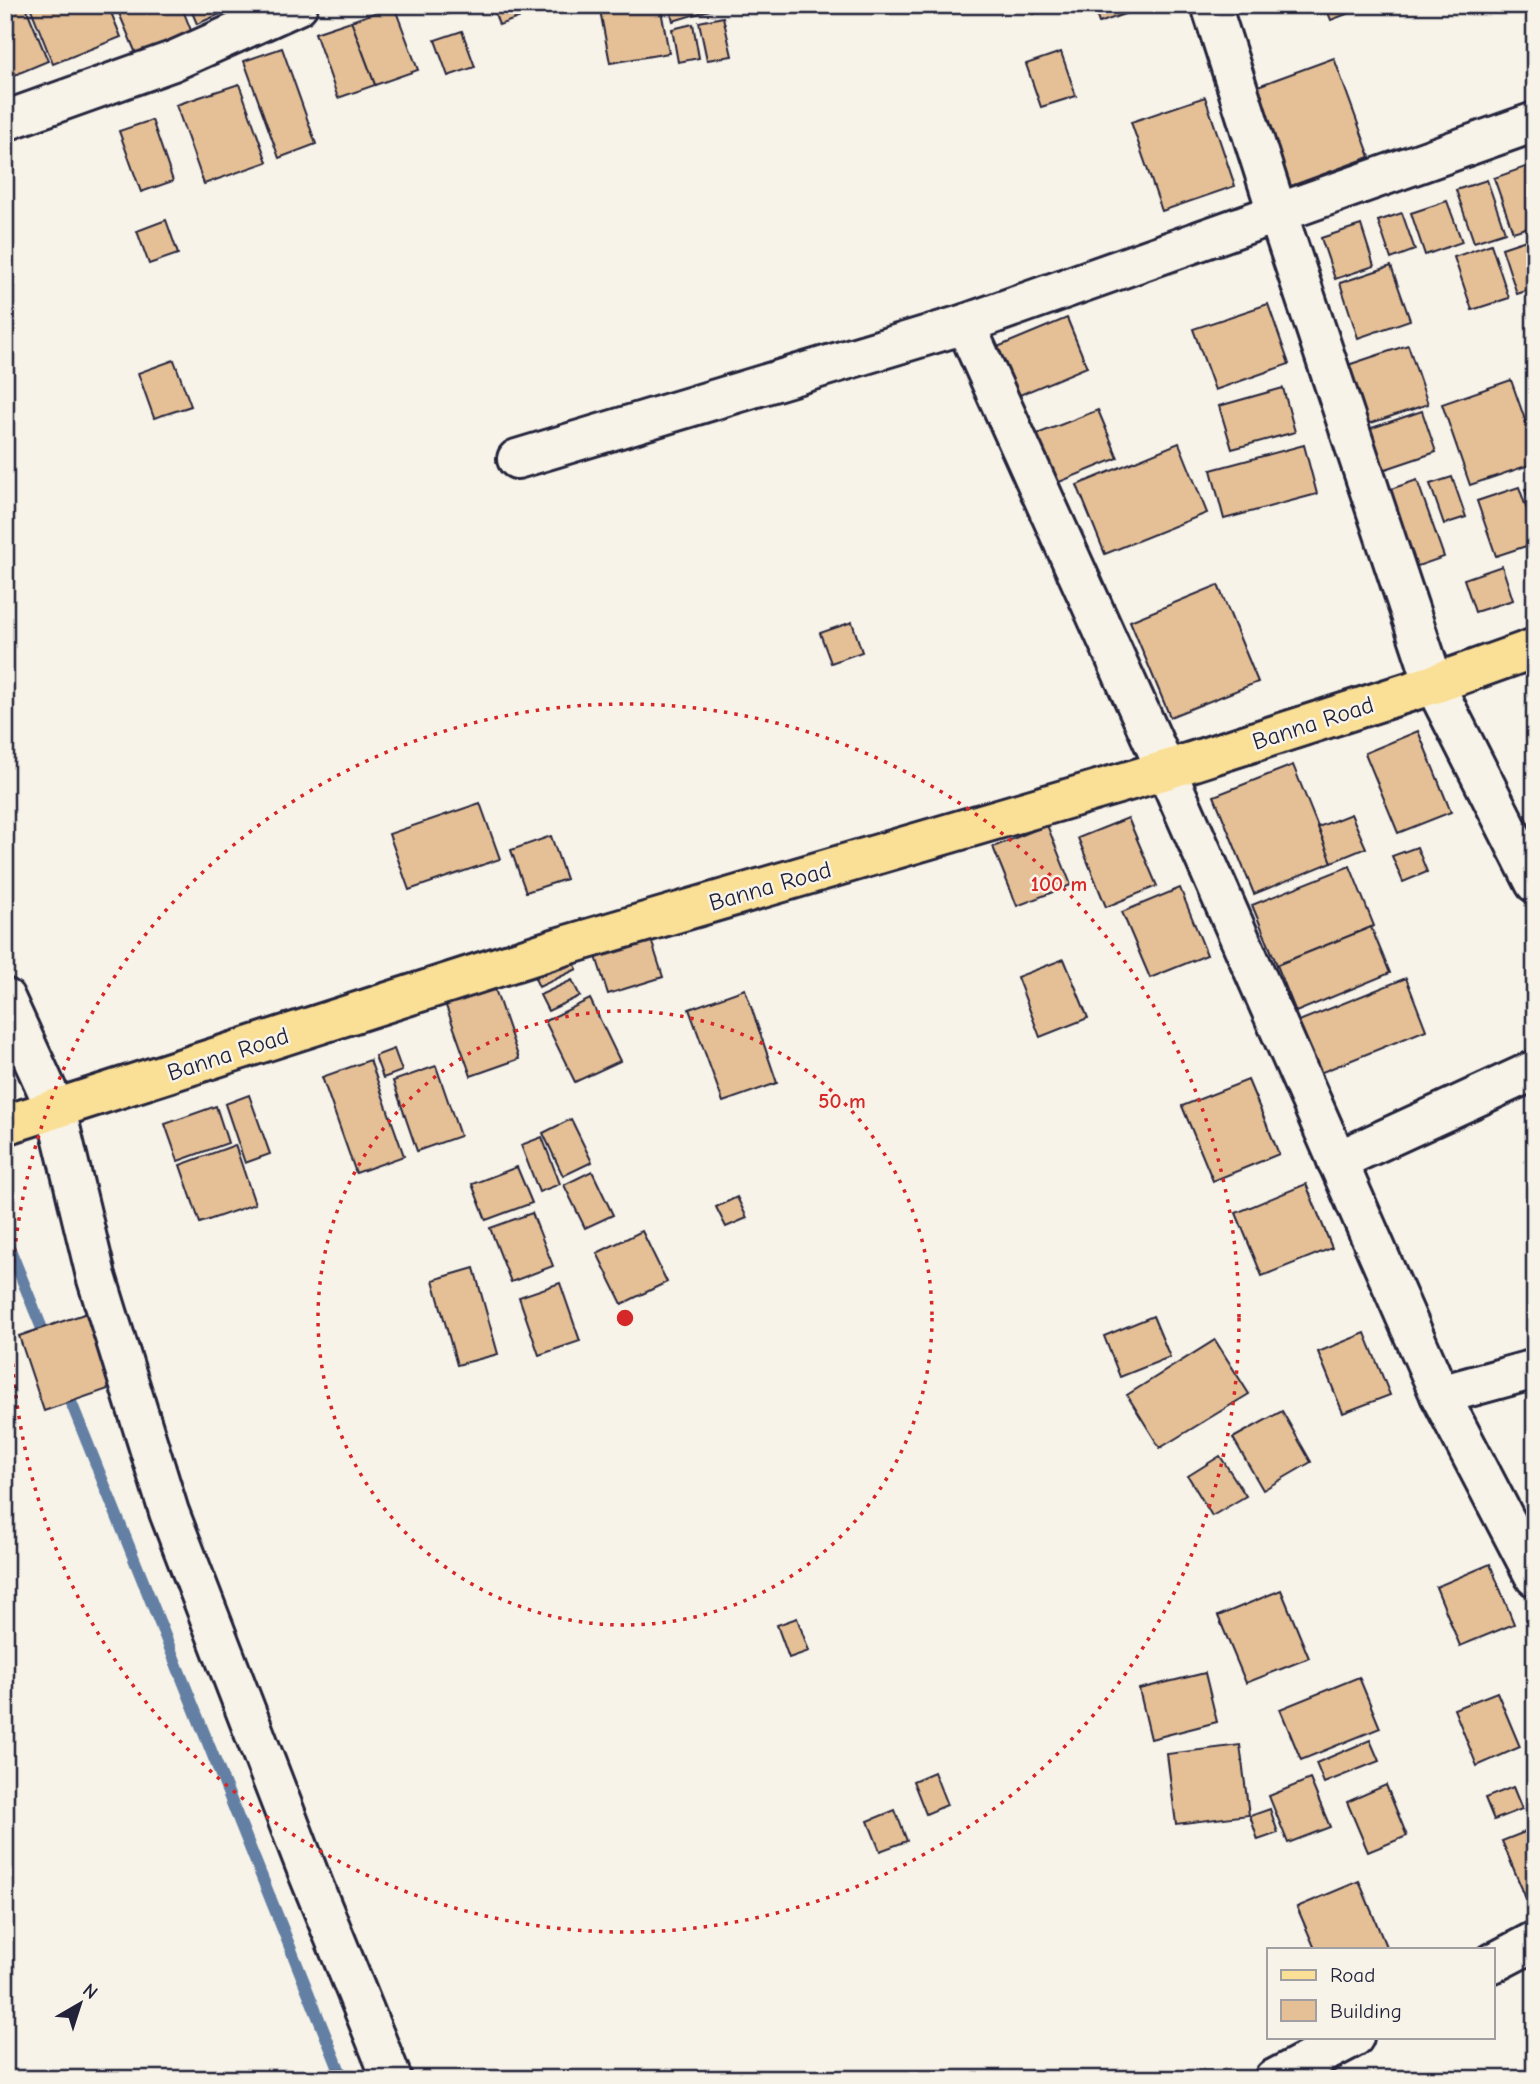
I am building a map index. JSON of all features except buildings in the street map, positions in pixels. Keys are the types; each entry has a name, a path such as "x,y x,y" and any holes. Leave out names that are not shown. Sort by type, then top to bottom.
{"main road":[{"name":"Banna Road","path":"33,1116 560,947 1166,770 1434,684 1535,648"}],"street":[{"path":"5,121 173,61 298,5"},
{"path":"1211,5 1434,684 1535,883"},
{"path":"517,459 965,324 1535,122"},
{"path":"965,324 1166,770 1440,1395 1535,1577"},
{"path":"5,998 33,1116 96,1276 169,1512 309,1875 392,2079"},
{"path":"1337,1161 1535,1070"},
{"path":"1440,1395 1535,1369"},
{"path":"1494,1962 1535,1941"},
{"path":"1274,2079 1352,2038"}],"waterway":[{"path":"5,1237 47,1341"},
{"path":"65,1387 343,2079"}]}
